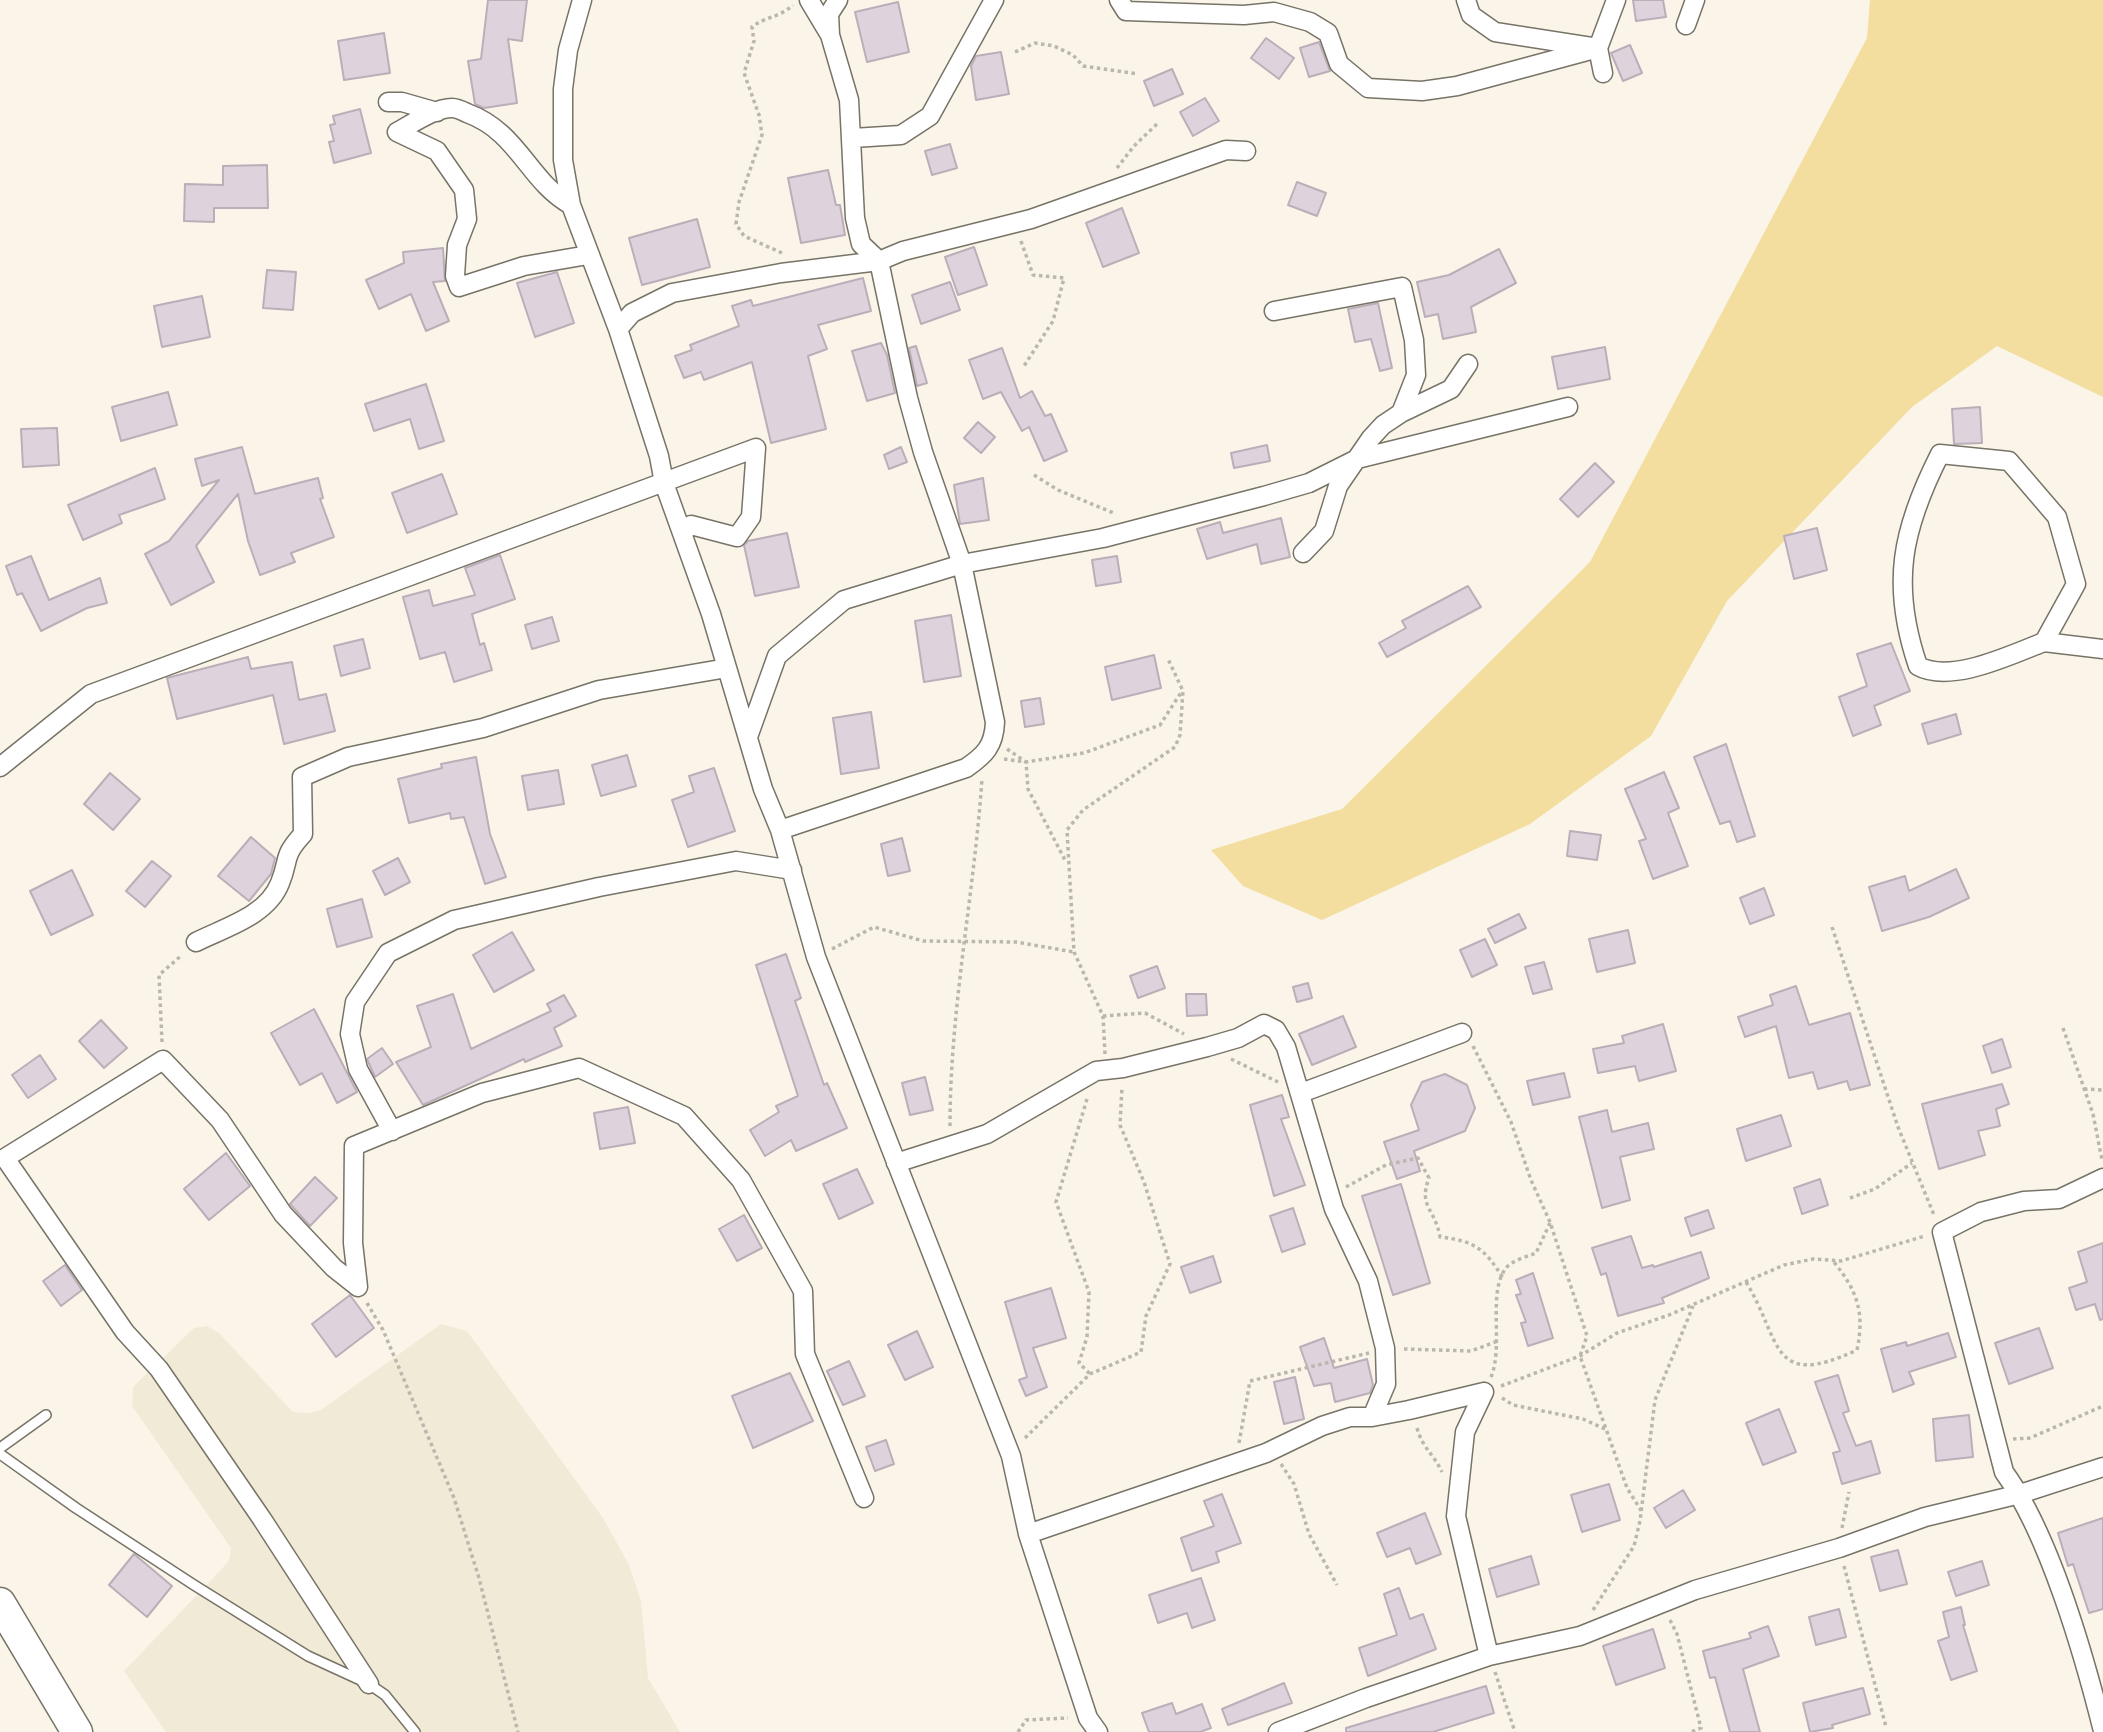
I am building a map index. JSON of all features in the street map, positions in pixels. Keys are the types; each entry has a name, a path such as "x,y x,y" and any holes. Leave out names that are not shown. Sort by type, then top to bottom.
{"highway":[{"path":"0,1603 77,1732"}],"street":[{"path":"582,0 568,50 563,89 563,160 571,205 618,328 659,456 664,483 780,830 816,957 1011,1456 1028,1534 1093,1725"},
{"path":"780,830 966,768 984,757 995,740 995,722 962,564 911,409 879,261 861,244 855,218 849,100 830,35 809,0"},
{"path":"830,35 830,14 838,0"},
{"path":"853,138 901,135 930,116 994,0"},
{"path":"1119,0 1126,11 1244,15 1274,12 1310,22 1328,33 1339,64 1368,88 1422,91 1457,86 1598,48"},
{"path":"1465,0 1471,15 1495,32 1598,48"},
{"path":"1603,73 1598,48 1616,0"},
{"path":"1686,24 1695,0"},
{"path":"388,102 437,112"},
{"path":"571,205 554,195 520,153 489,121 453,107 397,132 437,151 464,190 467,219 457,244 455,276 459,287 524,266 588,255"},
{"path":"618,328 632,313 672,293 879,261 903,251 1017,224 1226,150 1247,151"},
{"path":"1274,311 1402,287 1415,340 1416,375 1401,413"},
{"path":"1303,553 1324,531 1338,486 1383,425 1401,413 1451,389 1468,364"},
{"path":"748,737 778,656 844,600 962,564 1103,538 1309,483 1357,459 1568,407"},
{"path":"0,767 91,694 756,449 751,517 737,537 691,525 682,533"},
{"path":"2043,642 2076,584 2057,517 2009,461 1940,454 1908,528 1903,561 1906,629 1918,666 1942,674 1993,661 2043,642 2103,649"},
{"path":"196,942 262,910 280,884 288,851 303,834 302,777 348,757 483,728 599,691 727,668"},
{"path":"392,1131 358,1069 350,1034 355,1002 387,953 454,920 599,887 736,861 792,870"},
{"path":"896,1163 987,1134 1096,1071 1122,1068 1238,1038 1264,1024 1276,1030 1286,1047 1301,1093 1334,1209 1368,1281 1385,1348 1385,1384 1372,1417"},
{"path":"1301,1093 1462,1033"},
{"path":"358,1287 334,1268 283,1214 220,1119 163,1060 5,1158 125,1332 159,1369 262,1519 369,1684"},
{"path":"358,1287 353,1243 354,1146 482,1093 579,1068 684,1116 741,1180 803,1291 805,1354 864,1498"},
{"path":"2103,1178 2059,1199 2024,1201 1981,1212 1942,1232 2004,1472 2020,1494 2067,1611 2103,1731"},
{"path":"1028,1534 1266,1452 1321,1426 1350,1417 1372,1417 1483,1392"},
{"path":"1483,1392 1465,1432 1456,1516 1489,1656"},
{"path":"1278,1732 1366,1698 1489,1656 1580,1636 1661,1602 1839,1548 1925,1517 2020,1494 2103,1466"},
{"path":"1328,1714 1333,1732"}],"lane":[{"path":"0,1448 46,1415"},
{"path":"0,1454 76,1508 194,1585 308,1656 369,1684 385,1695 415,1732"}],"path":[{"path":"798,0 778,18 760,21 752,27 754,41 744,73 759,115 762,135 739,202 736,225 744,236 764,247 797,258 811,270"},
{"path":"1014,52 1035,43 1054,46 1073,55 1083,66 1138,74"},
{"path":"1102,194 1134,146 1157,124"},
{"path":"1017,224 1033,275 1064,278 1053,321 1024,366"},
{"path":"1034,475 1058,490 1139,527"},
{"path":"1090,1374 1079,1363 1087,1337 1088,1292 1056,1202 1096,1071 1105,1059 1104,1016 1073,952 1067,830 1083,810 1175,747 1180,734 1183,691 1168,659"},
{"path":"950,1146 950,1060 977,853 984,757 1026,762 1084,753 1160,725 1183,691"},
{"path":"995,740 1026,762"},
{"path":"1026,762 1028,789 1068,864"},
{"path":"816,957 874,927 923,941 1016,942 1073,952"},
{"path":"1608,1430 1575,1417 1513,1405 1493,1389 1580,1356 1617,1333 1693,1305 1784,1265 1813,1259 1841,1261 1892,1244 1942,1232 1912,1163 1832,927"},
{"path":"163,1060 159,975 196,942"},
{"path":"2063,1028 2093,1114 2103,1165"},
{"path":"1462,1033 1471,1041 1511,1122 1531,1180 1550,1222 1587,1336 1580,1356 1627,1488 1642,1512"},
{"path":"1011,1456 1032,1429 1090,1374 1141,1352 1146,1316 1170,1264 1144,1182 1120,1125 1122,1068"},
{"path":"2084,1089 2103,1090"},
{"path":"1850,1198 1875,1189 1912,1163"},
{"path":"1483,1392 1495,1368 1498,1341 1496,1309 1505,1270 1514,1261 1536,1254 1550,1222"},
{"path":"1746,1282 1778,1352 1798,1364 1819,1364 1857,1350 1860,1335 1858,1298 1833,1261"},
{"path":"358,1287 383,1330 454,1498 479,1578 518,1732"},
{"path":"1580,1636 1634,1546 1642,1512 1655,1400 1693,1305"},
{"path":"1238,1461 1237,1451 1250,1381 1385,1348 1471,1351 1498,1341"},
{"path":"1997,1442 2030,1438 2103,1406"},
{"path":"1409,1410 1421,1445 1437,1461 1446,1479 1458,1493"},
{"path":"1266,1452 1279,1460 1294,1483 1309,1534 1337,1586"},
{"path":"1849,1492 1839,1548 1886,1727"},
{"path":"1661,1602 1677,1634 1700,1728 1690,1732"},
{"path":"1489,1656 1515,1732"},
{"path":"1018,1732 1026,1720 1093,1725"}],"shaded area":[{"path":"1870,0 2103,0 2103,397 1997,346 1912,407 1727,601 1651,736 1530,824 1322,920 1243,886 1211,850 1342,809 1590,562 1867,38"},
{"path":"441,1324 467,1331 603,1518 629,1565 641,1601 648,1678 680,1732 166,1732 124,1671 220,1571 229,1560 231,1548 132,1406 133,1387 194,1328 207,1326 219,1333 293,1412 309,1413 321,1410"}],"building":[{"path":"488,0 527,0 522,41 508,39 517,103 484,108 475,104 468,61 481,59"},
{"path":"1633,0 1663,0 1666,17 1636,21"},
{"path":"898,2 909,52 867,62 855,12"},
{"path":"384,33 390,73 344,80 338,41"},
{"path":"1266,38 1294,58 1279,79 1251,58"},
{"path":"1319,42 1330,71 1309,77 1300,48"},
{"path":"1630,45 1642,73 1623,81 1611,53"},
{"path":"1001,52 1009,94 976,100 971,66 976,56"},
{"path":"1172,69 1183,94 1154,106 1144,81"},
{"path":"1205,98 1219,121 1193,136 1180,112"},
{"path":"360,109 371,153 334,163 329,142 334,141 330,125 335,124 333,116"},
{"path":"950,144 957,168 932,175 925,151"},
{"path":"267,165 268,208 214,208 214,222 184,221 185,184 223,185 223,166"},
{"path":"828,170 836,205 840,205 845,235 801,243 788,178"},
{"path":"1297,182 1326,193 1317,216 1288,205"},
{"path":"1122,208 1139,253 1103,267 1086,223"},
{"path":"697,219 710,267 642,285 629,238"},
{"path":"974,247 987,285 958,295 945,257"},
{"path":"443,248 445,281 433,282 449,321 426,331 411,294 379,309 366,280 404,263 403,252"},
{"path":"1499,249 1516,283 1471,307 1476,332 1443,339 1438,314 1425,317 1417,282 1449,275"},
{"path":"267,270 296,272 293,310 263,308"},
{"path":"557,272 574,323 535,337 517,283"},
{"path":"863,278 871,311 818,325 827,349 808,356 826,429 771,443 752,362 704,380 701,372 684,378 675,356 692,350 690,345 739,326 732,306 751,300 753,306"},
{"path":"950,282 960,310 921,324 912,295"},
{"path":"202,296 210,337 162,347 154,306"},
{"path":"1378,303 1392,368 1380,371 1371,339 1355,342 1348,309"},
{"path":"881,343 887,355 895,393 867,401 852,351"},
{"path":"916,346 927,383 917,386 909,348"},
{"path":"1605,347 1610,379 1558,389 1552,357"},
{"path":"1002,348 1020,398 1032,391 1045,416 1051,414 1067,451 1044,461 1029,427 1022,431 1001,392 983,399 969,360"},
{"path":"426,384 444,441 419,449 410,419 374,431 365,404"},
{"path":"168,392 177,425 121,441 112,407"},
{"path":"1980,407 1982,443 1954,444 1952,409"},
{"path":"978,422 995,437 981,453 964,438"},
{"path":"57,428 59,465 23,467 21,429"},
{"path":"1267,445 1270,461 1234,468 1231,453"},
{"path":"242,447 255,494 318,478 323,498 320,499 334,537 291,553 295,562 260,575 248,541 238,494 196,546 214,582 171,605 145,554 169,541 219,480 202,486 195,459"},
{"path":"901,447 907,462 889,469 884,455"},
{"path":"1595,463 1614,482 1578,517 1560,499"},
{"path":"155,468 165,499 119,515 122,523 83,540 68,505"},
{"path":"442,474 457,514 407,533 392,493"},
{"path":"983,478 989,520 960,524 954,485"},
{"path":"1281,518 1290,557 1261,564 1257,544 1207,559 1197,529 1220,522 1223,533"},
{"path":"1817,528 1827,570 1794,579 1784,536"},
{"path":"787,533 799,587 755,596 744,545 748,541"},
{"path":"500,555 515,599 472,614 480,645 484,643 492,670 454,682 445,652 420,659 403,597 429,590 433,606 475,595 465,568"},
{"path":"31,556 49,600 100,578 107,603 87,608 41,631 22,593 17,595 6,566"},
{"path":"1117,556 1121,582 1096,586 1092,560"},
{"path":"1468,586 1481,607 1387,657 1379,643 1406,628 1402,621"},
{"path":"951,615 961,676 924,682 915,621"},
{"path":"552,617 559,641 532,649 525,625"},
{"path":"363,639 370,668 341,676 334,646"},
{"path":"1891,643 1910,691 1874,706 1881,725 1853,736 1839,697 1867,686 1857,654"},
{"path":"1154,655 1161,688 1112,700 1105,667"},
{"path":"248,657 251,669 292,662 299,700 326,694 335,731 284,744 273,695 177,719 167,678"},
{"path":"1040,698 1044,724 1025,727 1021,701"},
{"path":"871,712 879,768 841,774 833,718"},
{"path":"1956,714 1961,734 1928,744 1922,724"},
{"path":"1726,744 1755,836 1737,842 1730,821 1720,824 1694,757"},
{"path":"627,755 636,786 601,796 592,765"},
{"path":"476,757 490,834 506,877 485,884 464,817 451,819 450,813 409,823 398,779 442,768 441,764"},
{"path":"714,768 735,831 688,847 672,800 694,792 689,776"},
{"path":"558,770 564,804 528,810 522,776"},
{"path":"1664,772 1679,808 1668,813 1688,866 1653,879 1639,841 1646,839 1625,789"},
{"path":"110,773 140,799 113,830 84,804"},
{"path":"1570,831 1601,835 1597,860 1567,856"},
{"path":"251,837 275,858 271,874 249,901 218,876"},
{"path":"902,838 910,871 888,876 881,844"},
{"path":"398,858 410,882 385,895 373,871"},
{"path":"152,861 171,876 145,907 126,891"},
{"path":"1956,869 1969,898 1929,917 1882,931 1869,887 1905,876 1909,891"},
{"path":"72,870 93,915 51,935 30,891"},
{"path":"1764,888 1774,915 1750,924 1740,898"},
{"path":"362,899 372,937 337,947 327,909"},
{"path":"1519,914 1526,928 1495,943 1488,929"},
{"path":"1628,930 1635,963 1597,972 1589,939"},
{"path":"512,932 534,970 494,992 473,955"},
{"path":"1485,939 1497,965 1472,977 1460,950"},
{"path":"786,954 801,998 795,1001 824,1085 827,1083 847,1128 796,1151 791,1140 765,1156 750,1130 779,1112 776,1106 798,1096 756,965"},
{"path":"1544,962 1552,989 1533,994 1525,967"},
{"path":"1157,966 1165,988 1138,998 1130,976"},
{"path":"1308,983 1312,998 1297,1002 1293,987"},
{"path":"1796,986 1809,1025 1850,1013 1870,1085 1850,1090 1847,1081 1818,1089 1813,1072 1789,1078 1776,1026 1745,1037 1738,1017 1773,1005 1770,995"},
{"path":"453,994 471,1049 551,1011 547,1004 564,995 576,1016 554,1028 562,1046 525,1062 524,1059 423,1105 396,1062 431,1047 417,1006"},
{"path":"1186,994 1206,994 1207,1015 1187,1016"},
{"path":"314,1009 357,1092 337,1103 322,1073 300,1085 271,1033"},
{"path":"1343,1016 1356,1047 1312,1065 1299,1034"},
{"path":"101,1020 127,1048 104,1068 79,1041"},
{"path":"1663,1024 1676,1071 1639,1081 1635,1066 1598,1073 1593,1049 1624,1043 1622,1036"},
{"path":"2002,1039 2011,1067 1992,1073 1983,1046"},
{"path":"382,1048 393,1064 375,1077 367,1059"},
{"path":"40,1055 56,1079 28,1098 12,1075"},
{"path":"1564,1073 1570,1097 1533,1105 1527,1081"},
{"path":"1445,1074 1467,1085 1475,1108 1465,1131 1414,1151 1420,1171 1397,1179 1384,1142 1419,1130 1411,1105 1422,1082"},
{"path":"925,1077 933,1110 910,1115 902,1083"},
{"path":"2002,1084 2009,1104 1996,1109 2000,1126 1978,1131 1985,1155 1939,1169 1922,1104"},
{"path":"1282,1095 1289,1117 1281,1119 1305,1185 1274,1196 1250,1105"},
{"path":"628,1107 635,1143 600,1149 594,1113"},
{"path":"1607,1110 1612,1132 1648,1123 1654,1149 1620,1157 1630,1200 1602,1208 1579,1117"},
{"path":"1781,1115 1791,1146 1746,1161 1737,1129"},
{"path":"226,1153 250,1186 209,1220 184,1189"},
{"path":"857,1169 873,1203 839,1219 823,1184"},
{"path":"315,1177 337,1198 310,1226 290,1204"},
{"path":"1820,1179 1828,1205 1802,1214 1794,1188"},
{"path":"1401,1184 1430,1283 1393,1295 1362,1196"},
{"path":"1293,1208 1305,1244 1282,1252 1270,1216"},
{"path":"1708,1210 1714,1228 1691,1236 1685,1218"},
{"path":"744,1215 762,1248 737,1261 719,1229"},
{"path":"1631,1236 1642,1268 1654,1267 1701,1252 1709,1278 1662,1298 1664,1303 1618,1316 1606,1273 1601,1275 1592,1248"},
{"path":"2103,1243 2103,1319 2100,1320 2095,1304 2076,1310 2069,1288 2087,1282 2078,1252"},
{"path":"1213,1256 1221,1282 1190,1293 1181,1267"},
{"path":"65,1265 82,1290 61,1306 43,1281"},
{"path":"1533,1273 1553,1338 1528,1346 1521,1323 1526,1322 1516,1295 1521,1294 1516,1280"},
{"path":"1051,1288 1066,1338 1033,1348 1047,1387 1026,1396 1019,1380 1027,1377 1005,1302"},
{"path":"350,1295 374,1328 336,1357 312,1324"},
{"path":"2039,1328 2053,1368 2009,1384 1995,1343"},
{"path":"917,1331 933,1367 905,1380 888,1345"},
{"path":"1948,1333 1956,1357 1909,1372 1914,1384 1893,1392 1881,1349 1906,1342 1907,1346"},
{"path":"1324,1338 1334,1368 1367,1359 1373,1385 1370,1393 1335,1402 1331,1383 1314,1386 1300,1347"},
{"path":"849,1361 865,1396 843,1405 827,1371"},
{"path":"790,1373 813,1421 753,1448 732,1396"},
{"path":"1838,1375 1849,1411 1843,1413 1856,1446 1871,1441 1880,1473 1842,1484 1833,1453 1840,1451 1815,1382"},
{"path":"1295,1377 1304,1419 1284,1424 1274,1382"},
{"path":"1779,1409 1796,1452 1763,1465 1746,1423"},
{"path":"1969,1415 1973,1457 1936,1461 1933,1419"},
{"path":"886,1440 894,1464 875,1471 866,1447"},
{"path":"1609,1484 1620,1520 1582,1532 1571,1495"},
{"path":"1683,1490 1695,1510 1666,1528 1654,1508"},
{"path":"1222,1494 1241,1543 1216,1552 1219,1562 1192,1571 1181,1538 1214,1526 1204,1501"},
{"path":"1425,1513 1441,1554 1416,1564 1410,1548 1387,1557 1377,1533"},
{"path":"2103,1518 2103,1609 2089,1613 2073,1564 2068,1566 2058,1533"},
{"path":"1898,1550 1907,1584 1880,1591 1871,1557"},
{"path":"134,1554 172,1586 147,1617 109,1585"},
{"path":"1531,1556 1539,1584 1497,1597 1489,1569"},
{"path":"1982,1561 1989,1585 1956,1596 1948,1572"},
{"path":"1201,1578 1215,1620 1192,1628 1187,1613 1158,1623 1149,1595"},
{"path":"1399,1588 1410,1619 1423,1614 1436,1649 1368,1676 1359,1648 1397,1635 1384,1594"},
{"path":"1961,1607 1963,1625 1977,1671 1951,1680 1938,1641 1949,1637 1943,1612"},
{"path":"1839,1609 1846,1637 1816,1645 1809,1617"},
{"path":"1768,1626 1779,1656 1743,1669 1760,1732 1730,1732 1715,1677 1710,1678 1703,1651 1751,1638 1749,1633"},
{"path":"1653,1629 1665,1668 1616,1685 1603,1646"},
{"path":"1284,1683 1292,1703 1228,1725 1222,1709"},
{"path":"1486,1686 1494,1713 1433,1732 1346,1732 1346,1728"},
{"path":"1863,1688 1870,1714 1832,1725 1833,1728 1810,1732 1803,1703"},
{"path":"1172,1703 1176,1714 1202,1704 1211,1728 1200,1732 1149,1732 1142,1713"}]}
